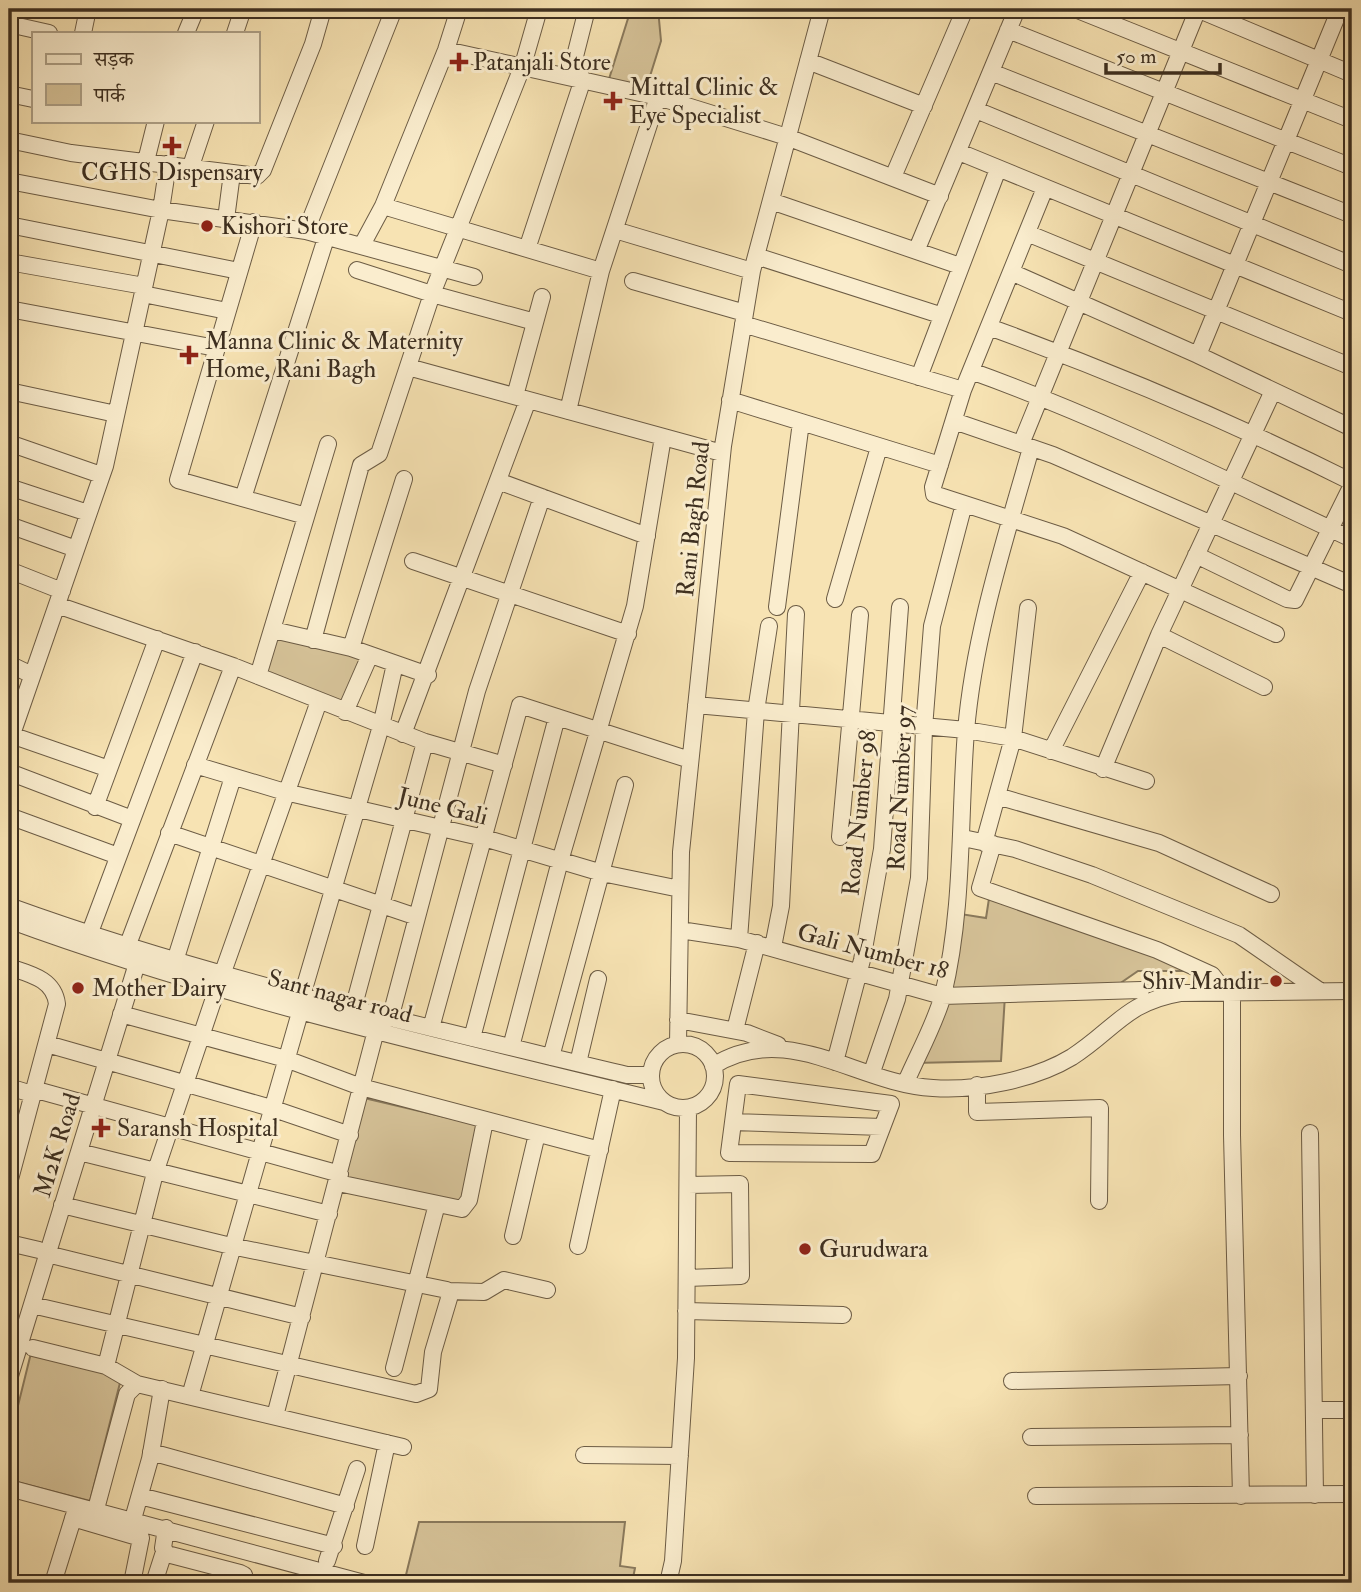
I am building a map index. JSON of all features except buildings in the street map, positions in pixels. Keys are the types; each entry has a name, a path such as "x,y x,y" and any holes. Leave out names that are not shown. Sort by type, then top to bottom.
{"street":[{"path":"83,32 88,9"},
{"path":"186,32 196,9"},
{"path":"235,32 243,9"},
{"path":"9,140 71,153 257,176 263,170 313,44 323,9"},
{"path":"306,231 394,9"},
{"path":"362,245 383,206 446,50 458,9"},
{"path":"313,640 361,465 379,454 432,294 523,65 539,9"},
{"path":"527,249 577,78 587,9"},
{"name":"Rani Bagh Road","path":"678,1044 680,889 690,760 722,453 754,264 822,9"},
{"path":"893,177 965,9"},
{"path":"918,249 1017,9"},
{"path":"1074,9 1181,49 1352,120"},
{"path":"906,1082 942,996 954,924 963,838 966,730 985,613 1011,519 1039,395 1197,9 1352,74"},
{"path":"1198,355 1340,9"},
{"path":"1347,9 1352,11"},
{"path":"10,22 45,32"},
{"path":"1009,30 1352,167"},
{"path":"446,50 658,97 787,137 940,196"},
{"path":"808,61 924,106"},
{"path":"992,72 1352,215"},
{"path":"9,94 32,99"},
{"path":"568,411 601,271 658,97"},
{"path":"976,110 1352,265"},
{"path":"146,161 156,122"},
{"path":"191,166 206,122"},
{"path":"959,152 1352,313"},
{"path":"109,769 9,741 101,475 161,211 168,164"},
{"path":"919,377 940,315 998,169"},
{"path":"226,219 232,173"},
{"path":"9,181 161,211 254,222 327,235 474,277"},
{"path":"1045,188 963,390 934,494 1063,536 1276,634"},
{"path":"771,201 918,249 960,266"},
{"path":"383,206 601,271"},
{"path":"254,222 178,480 306,516"},
{"path":"9,225 239,271"},
{"path":"615,230 754,264 940,315"},
{"path":"1027,233 1352,367"},
{"path":"243,498 327,235"},
{"path":"9,262 227,311"},
{"path":"357,270 535,322"},
{"path":"1011,272 1198,355 1352,428"},
{"path":"633,281 963,390"},
{"path":"403,734 428,675 498,481 521,398 542,297"},
{"path":"9,309 216,348"},
{"path":"989,327 1058,352 1253,433 1352,483 1298,598 1292,601 1196,555"},
{"path":"408,367 722,453"},
{"path":"971,371 1039,395 1231,480 1352,539"},
{"path":"1103,769 1159,635 1273,390"},
{"path":"9,391 116,414"},
{"path":"730,400 940,465"},
{"path":"954,421 1026,446 1352,585"},
{"path":"777,607 801,422"},
{"path":"511,1047 559,861 628,634 663,437"},
{"path":"9,443 101,475"},
{"path":"258,676 328,444"},
{"path":"835,599 879,447"},
{"path":"351,648 404,479"},
{"path":"498,481 647,536"},
{"path":"9,486 88,513"},
{"path":"275,1416 330,1214 360,1087 417,917 477,691 542,497"},
{"name":"Road Number 97","path":"872,1072 900,983 919,878 924,728 932,626 964,504"},
{"path":"9,525 76,549"},
{"path":"413,561 462,580 628,634"},
{"path":"9,570 60,598 157,639 425,742 504,765"},
{"path":"1051,751 1142,572"},
{"name":"Road Number 98","path":"835,1062 859,971 882,849 900,607"},
{"path":"1028,608 1013,738 997,796 981,888 1157,950 1212,975 1229,993 1241,1496"},
{"path":"735,1030 780,906 796,614"},
{"path":"840,837 860,615"},
{"path":"739,939 756,711 769,626"},
{"path":"273,630 351,648 428,675"},
{"path":"1159,635 1264,687"},
{"path":"95,807 157,639"},
{"path":"89,935 195,652"},
{"path":"345,712 370,655"},
{"path":"9,664 32,675"},
{"path":"190,1396 381,726 395,664"},
{"name":"M2K Road","path":"9,1379 11,1362 32,1305 43,1252 62,1205 107,1062 169,834 233,666"},
{"path":"106,1366 155,1172 285,792 319,701"},
{"path":"431,1028 520,705 690,760"},
{"path":"696,705 966,730 1013,738 1146,781"},
{"path":"472,1038 558,717"},
{"path":"353,1009 425,742"},
{"name":"June Gali","path":"195,765 285,792 484,838 523,852 601,873 680,889"},
{"path":"9,772 132,819"},
{"path":"175,961 233,777"},
{"path":"551,1057 625,785"},
{"path":"997,796 1159,843 1271,894"},
{"path":"9,816 118,856"},
{"path":"169,834 334,887 417,917"},
{"path":"963,838 1092,875 1238,934 1320,991"},
{"name":"Sant nagar road","path":"9,906 135,955 175,961 220,981"},
{"name":"Sant nagar road","path":"9,920 220,981 382,1021 613,1090 664,1102"},
{"name":"Gali Number 18","path":"680,930 765,945 942,996 1141,990"},
{"path":"9,967 37,977 56,992 57,1004 9,1183"},
{"path":"578,1063 598,979"},
{"path":"678,1020 735,1030 783,1048 931,1088 977,1085 1041,1071 1071,1057 1136,1006 1155,997 1352,991"},
{"name":"Sant nagar road","path":"301,1002 353,1009 382,1021 431,1028 627,1075 651,1075"},
{"path":"121,1014 286,1059 360,1087 600,1150"},
{"path":"47,1044 271,1108 350,1135"},
{"path":"717,1063 715,1083 709,1094 688,1108 677,1108 664,1102 653,1088 651,1075 657,1057 666,1048 678,1044 702,1049 717,1063 738,1084 891,1104 872,1154 729,1153 738,1084"},
{"path":"717,1063 747,1049 783,1048"},
{"path":"977,1085 977,1112 1100,1108 1099,1201"},
{"path":"9,1087 94,1104 258,1150 339,1178 455,1208 467,1205 485,1121"},
{"path":"578,1247 613,1090"},
{"path":"668,1583 673,1561 680,1455 687,1278 688,1108"},
{"path":"733,1122 882,1127"},
{"path":"1310,1133 1315,1495"},
{"path":"513,1236 537,1134"},
{"path":"79,1152 330,1214"},
{"path":"687,1278 741,1276 740,1184 688,1185"},
{"path":"394,1368 437,1204"},
{"path":"62,1205 231,1247 449,1291 484,1292 504,1280 547,1290"},
{"path":"9,1243 302,1317"},
{"path":"32,1305 416,1394 427,1392 433,1352 449,1291"},
{"path":"686,1311 843,1315"},
{"path":"33,1348 106,1366 137,1384 395,1445 365,1546"},
{"path":"1012,1381 1239,1376"},
{"path":"96,1509 127,1394 137,1384"},
{"path":"133,1519 152,1452 162,1389"},
{"path":"1314,1410 1352,1410"},
{"path":"1031,1437 1240,1435"},
{"path":"152,1452 346,1506"},
{"path":"584,1455 680,1455"},
{"path":"140,1496 331,1553 356,1469"},
{"path":"9,1488 141,1538 132,1583"},
{"path":"1036,1496 1352,1494"},
{"path":"75,1512 96,1509 364,1583"},
{"path":"53,1583 75,1512"},
{"path":"155,1583 164,1552 166,1528"},
{"path":"164,1552 240,1573 244,1575 246,1583"},
{"path":"299,1583 323,1583"}],"green space":[{"path":"631,9 658,9 661,41 646,89 609,79"},
{"path":"276,633 366,657 343,709 261,676"},
{"path":"990,892 1200,971 1138,971 1106,993 1005,995 1001,1061 915,1063 961,914 986,918"},
{"path":"364,1098 479,1125 460,1204 345,1177"},
{"path":"31,1353 122,1375 90,1501 9,1480 9,1442"},
{"path":"419,1522 625,1522 620,1566 635,1568 632,1583 404,1583"}],"place":[{"name":"Patanjali Store","path":"459,62"},
{"name":"Mittal Clinic & Eye Specialist","path":"613,101"},
{"name":"CGHS Dispensary","path":"172,146"},
{"name":"Kishori Store","path":"207,226"},
{"name":"Manna Clinic & Maternity Home, Rani Bagh","path":"189,355"},
{"name":"Shiv Mandir","path":"1276,981"},
{"name":"Mother Dairy","path":"78,988"},
{"name":"Saransh Hospital","path":"101,1128"},
{"name":"Gurudwara","path":"805,1249"}]}
